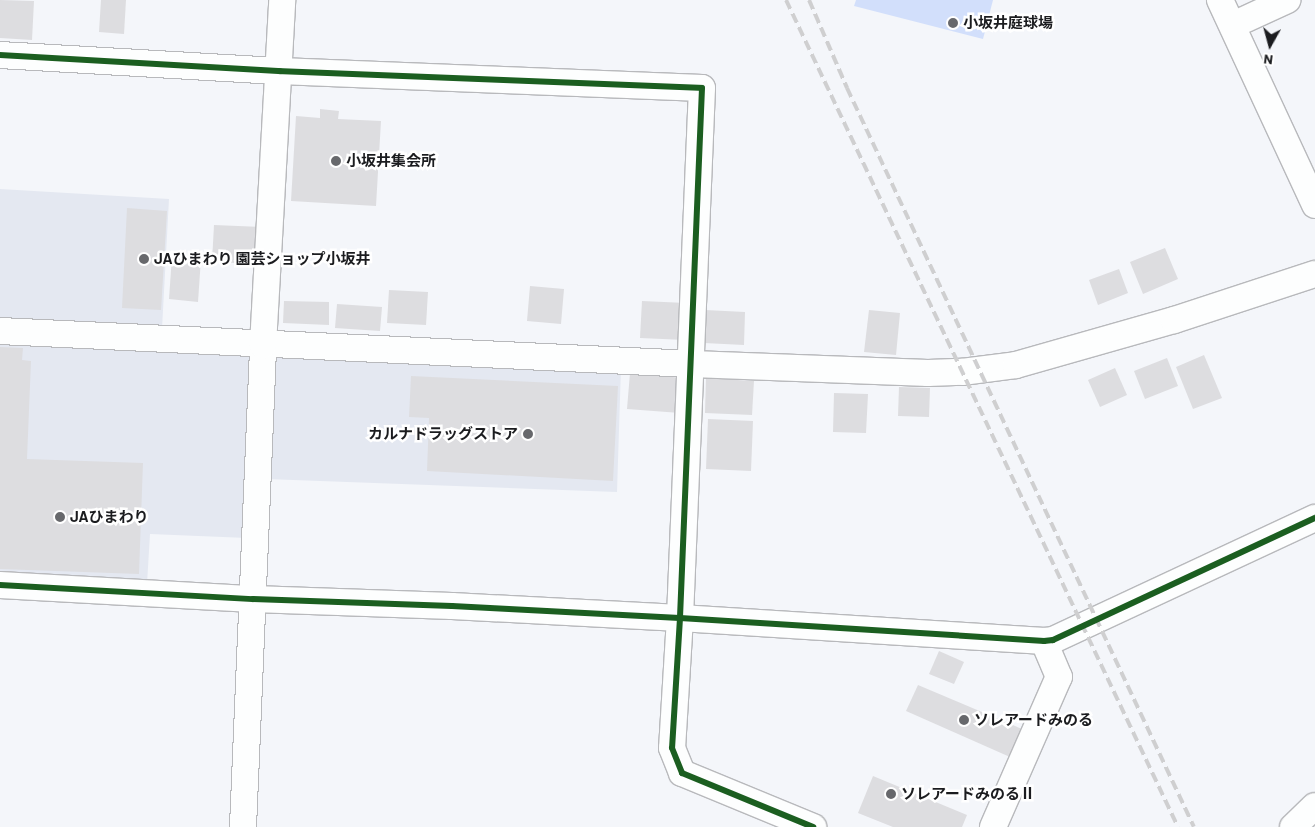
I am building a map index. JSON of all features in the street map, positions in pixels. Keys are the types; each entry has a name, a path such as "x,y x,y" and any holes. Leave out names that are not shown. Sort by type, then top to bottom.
{"street":[{"path":"243,827 263,344 280,72 282,0"},
{"path":"1220,0 1315,205"},
{"path":"1233,25 1288,0"},
{"path":"0,55 280,72 702,88 692,364 672,748 682,773 813,827"},
{"path":"0,331 692,364 928,373 962,372 1016,365 1174,320 1315,274"},
{"path":"0,584 253,599 452,606 680,618 1044,641 1053,640 1315,518"},
{"path":"993,827 1059,677 1044,641"},
{"path":"1293,827 1315,806"}],"shaded area":[{"name":"小坂井庭球場","path":"856,0 993,0 983,39 854,6"},
{"path":"0,189 169,199 162,329 0,319"},
{"path":"0,339 248,351 255,359 247,538 150,534 147,584 0,576"},
{"path":"271,354 621,367 617,492 266,479"}],"building":[{"path":"0,0 34,1 32,40 0,38"},
{"path":"101,0 126,0 124,34 99,32"},
{"name":"小坂井集会所","path":"320,109 339,111 338,119 381,121 376,206 291,201 296,116 320,118"},
{"name":"JAひまわり 園芸ショップ小坂井","path":"127,208 167,211 161,310 122,308"},
{"path":"214,225 259,227 258,264 212,262"},
{"path":"1165,248 1178,279 1143,294 1130,262"},
{"path":"172,256 201,258 198,302 169,299"},
{"path":"1119,269 1128,293 1098,305 1089,280"},
{"path":"530,286 564,289 561,324 527,321"},
{"path":"389,290 428,292 426,325 387,323"},
{"path":"284,301 329,302 329,325 283,323"},
{"path":"642,301 686,303 685,340 640,338"},
{"path":"337,304 382,307 380,331 335,328"},
{"path":"705,310 745,312 744,345 704,343"},
{"path":"869,310 900,313 896,355 864,352"},
{"path":"0,347 23,348 22,360 31,361 27,459 143,463 139,574 0,569"},
{"path":"1204,355 1222,398 1193,409 1176,367"},
{"path":"1167,358 1178,386 1145,399 1134,371"},
{"path":"1115,368 1127,395 1100,407 1088,380"},
{"path":"630,373 683,378 680,413 627,409"},
{"path":"411,376 618,386 613,481 427,471 429,418 409,417"},
{"path":"706,378 754,381 752,415 705,413"},
{"path":"899,387 930,388 929,417 898,416"},
{"path":"834,393 868,394 866,433 833,432"},
{"path":"708,419 753,421 751,471 706,469"},
{"path":"939,651 964,662 954,684 929,674"},
{"name":"ソレアードみのる","path":"918,685 1022,729 1010,757 906,711"},
{"name":"ソレアードみのるⅡ","path":"873,776 967,815 962,827 893,827 858,813"}],"railway":[{"path":"786,0 1178,827"},
{"path":"809,0 847,88 1194,827"}],"cycle path":[{"path":"0,55 280,71 702,88 680,618 672,748 682,773 813,827"},
{"path":"0,585 253,599 452,606 680,618 1044,641 1053,640 1315,518"}],"place":[{"name":"小坂井庭球場","path":"953,23"},
{"name":"小坂井集会所","path":"336,161"},
{"name":"JAひまわり 園芸ショップ小坂井","path":"144,259"},
{"name":"カルナドラッグストア","path":"528,434"},
{"name":"JAひまわり","path":"60,517"},
{"name":"ソレアードみのる","path":"964,720"},
{"name":"ソレアードみのるⅡ","path":"891,794"}]}
